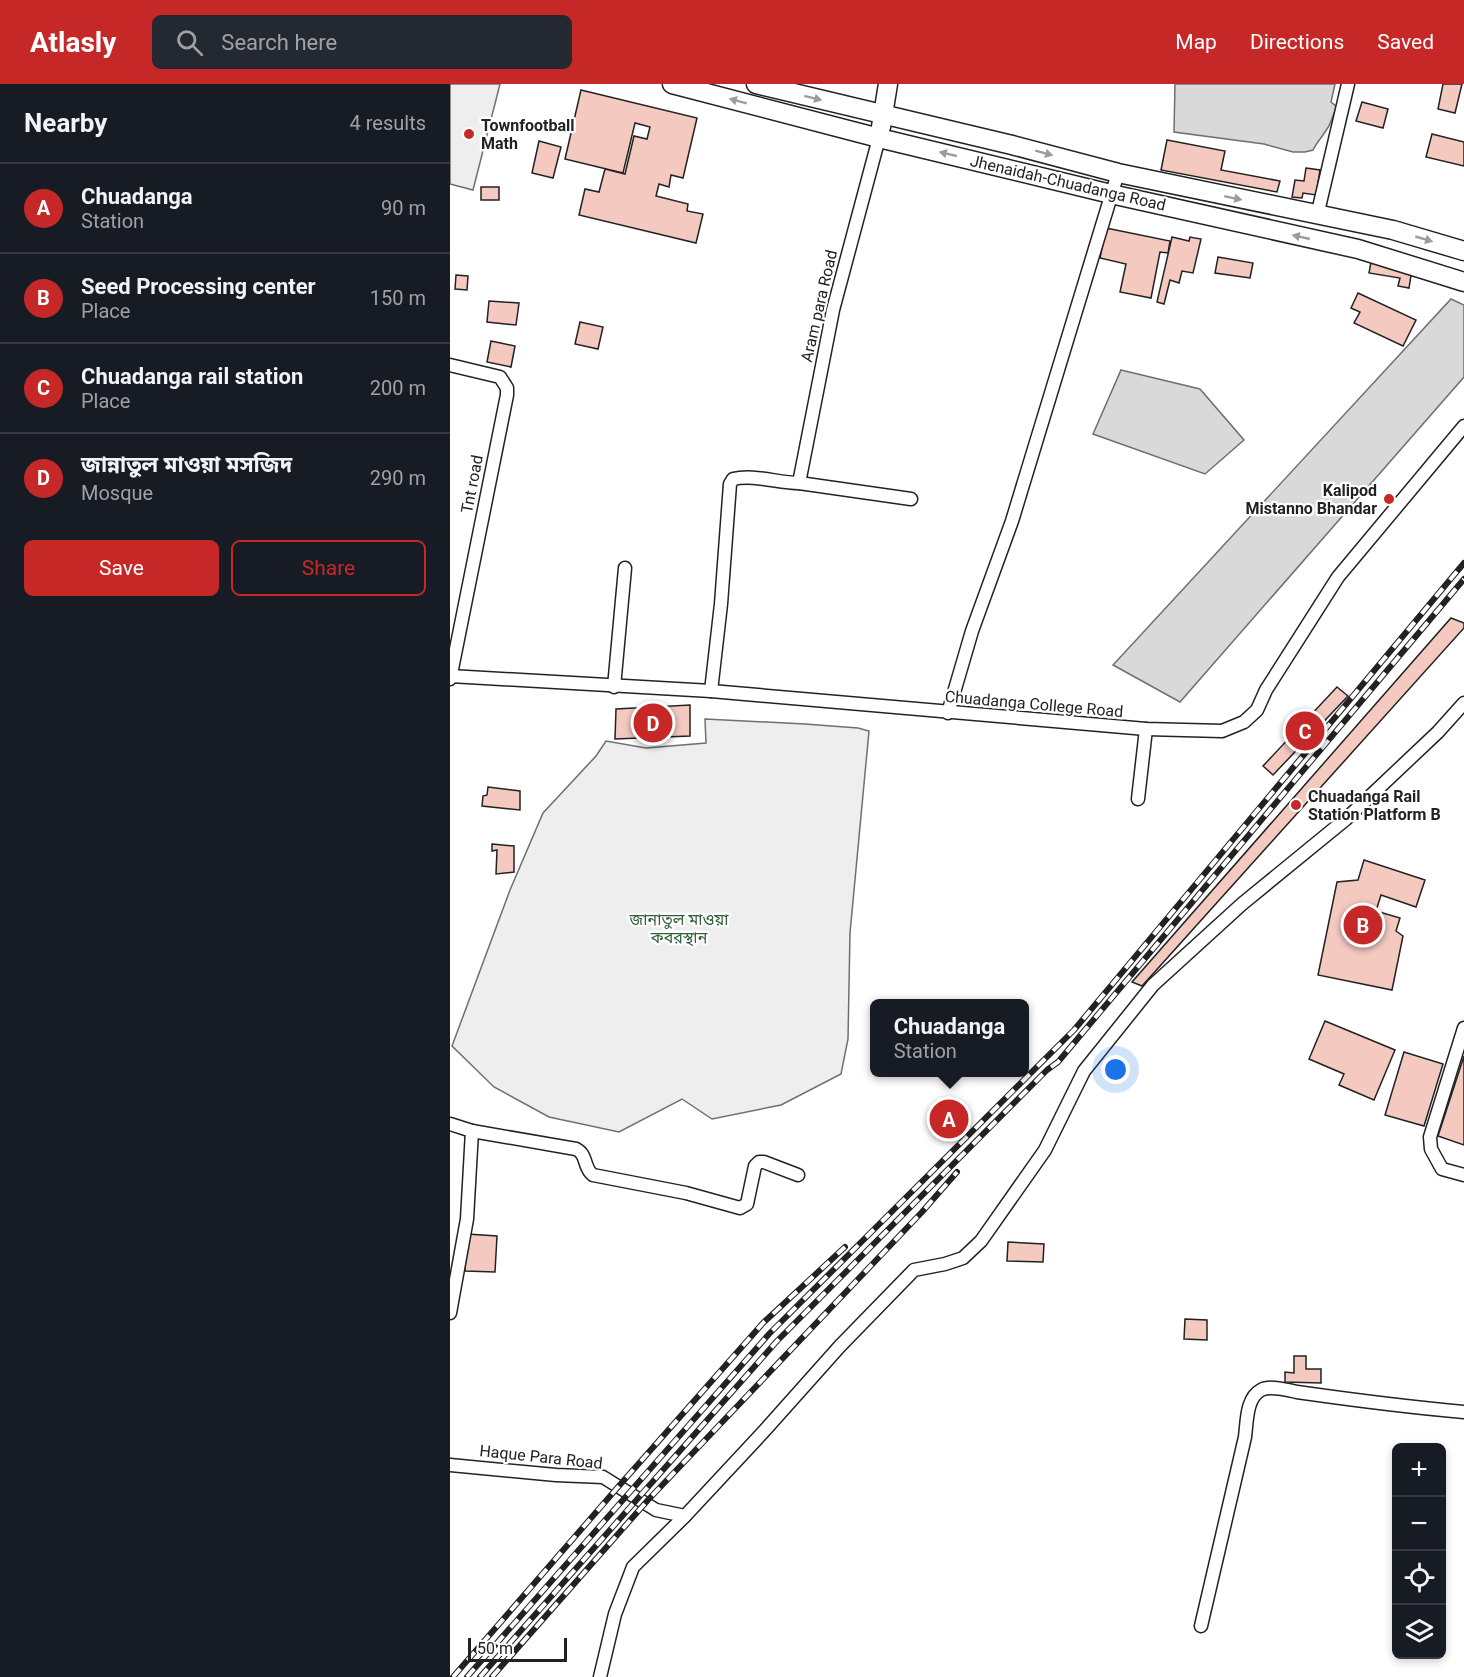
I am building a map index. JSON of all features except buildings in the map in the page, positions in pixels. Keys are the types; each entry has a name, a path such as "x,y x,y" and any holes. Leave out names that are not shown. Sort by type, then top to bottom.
{"main road":[{"name":"Jhenaidah-Chuadanga Road","path":"672,84 879,138 1110,194 1358,249 1464,282"},
{"name":"Jhenaidah-Chuadanga Road","path":"756,84 1118,173 1393,230 1464,250"},
{"path":"879,138 888,84"},
{"path":"1005,168 1011,145"}],"street":[{"path":"1317,216 1348,84"},
{"name":"Aram para Road","path":"799,483 833,310 879,138"},
{"path":"948,714 972,631 1012,521 1118,173"},
{"name":"Tnt road","path":"450,365 500,377 504,382 507,395 450,677"},
{"name":"Chuadanga College Road","path":"450,677 711,691 948,714 1146,729 1222,731 1244,722 1257,710 1266,690 1338,577 1464,426"},
{"path":"711,691 721,604 730,484 733,479 799,483 911,499"},
{"path":"614,687 625,568"},
{"path":"600,1677 615,1614 633,1567 685,1516 840,1346 914,1270 963,1258 981,1241 1045,1150 1084,1071 1153,985 1242,904 1346,819 1438,732 1464,703"},
{"path":"1138,799 1146,729"},
{"path":"1464,1028 1430,1137 1431,1149 1442,1170 1464,1175"},
{"path":"450,1124 471,1131 576,1149 584,1156 587,1169 593,1175 686,1193 740,1208 747,1204 755,1166 759,1162 798,1175"},
{"path":"450,1313 467,1219 471,1131"},
{"path":"1201,1626 1245,1437 1251,1401 1260,1390 1266,1388 1381,1404 1464,1412"},
{"name":"Haque Para Road","path":"450,1465 603,1478 656,1510 685,1516"}],"green space":[{"name":"Townfootball Math","path":"450,84 500,84 473,190 450,184"},
{"name":"জানাতুল মাওয়া কবরস্থান","path":"705,719 805,724 869,731 850,933 848,1039 841,1074 781,1105 712,1119 682,1099 619,1132 549,1117 494,1087 452,1046 510,890 543,813 596,756 606,741 646,748 706,743"}],"shaded area":[{"path":"1175,84 1335,84 1331,102 1337,107 1328,127 1313,150 1293,152 1264,144 1174,132"},
{"path":"1451,299 1464,305 1464,377 1180,702 1113,665"},
{"path":"1121,370 1200,389 1244,440 1205,474 1093,434"}],"railway":[{"path":"1029,1075 1074,1030 1464,563"},
{"path":"480,1677 777,1341 1047,1070 1058,1062 1464,579"},
{"path":"467,1677 769,1334 1027,1077"},
{"path":"492,1677 648,1500 922,1212 957,1172"},
{"path":"453,1677 763,1323 845,1247"}],"place":[{"name":"Townfootball Math","path":"469,134"},
{"name":"Kalipod Mistanno Bhandar","path":"1389,499"},
{"name":"জান্নাতুল মাওয়া মসজিদ","path":"653,723"},
{"name":"Chuadanga rail station","path":"1305,731"},
{"name":"Chuadanga Rail Station Platform B","path":"1296,805"},
{"name":"Seed Processing center","path":"1363,925"},
{"name":"Chuadanga","path":"949,1119"}]}
